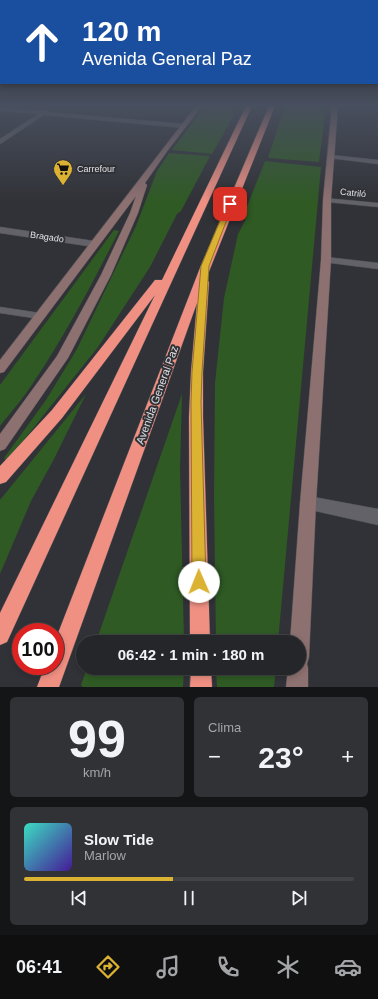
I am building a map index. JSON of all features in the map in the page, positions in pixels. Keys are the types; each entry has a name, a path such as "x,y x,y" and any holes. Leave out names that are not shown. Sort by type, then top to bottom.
{"highway":[{"path":"0,635 173,264 234,138"},
{"name":"Avenida General Paz","path":"48,687 205,266 235,191 252,159 260,138"},
{"path":"0,477 57,414 173,264"},
{"path":"200,635 196,417 197,372 205,266"},
{"path":"201,675 201,687"}],"street":[{"path":"0,369 174,138"},
{"path":"300,635 308,503 326,260 327,200 332,138"},
{"path":"331,157 378,162"},
{"path":"0,445 62,358 106,275 134,213 145,178"},
{"name":"Catriló","path":"327,200 378,205"},
{"name":"Bragado","path":"0,230 94,244"},
{"path":"326,260 378,266"},
{"path":"0,310 40,316"},
{"path":"308,503 378,517"},
{"path":"297,687 298,675"}],"green space":[{"path":"181,138 221,138 212,154 172,150"},
{"path":"275,138 322,138 319,162 268,158"},
{"path":"169,153 210,156 181,211 177,214 150,267 98,347 7,461 4,458 46,400 77,349 136,226 157,171"},
{"path":"265,161 321,167 279,635 216,635 214,497 215,383 224,298 238,234 245,221 246,209"},
{"path":"114,230 119,231 69,326 31,386 0,426 0,385"},
{"path":"86,394 54,459 31,501 0,574 0,500"},
{"path":"182,394 180,469 184,635 98,635"},
{"path":"85,675 184,675 183,687 83,687 81,685"},
{"path":"216,675 275,675 274,687 217,687"}],"place":[{"name":"Carrefour","path":"63,186"}],"route":[{"path":"199,582 196,402 205,266 230,204"}]}
